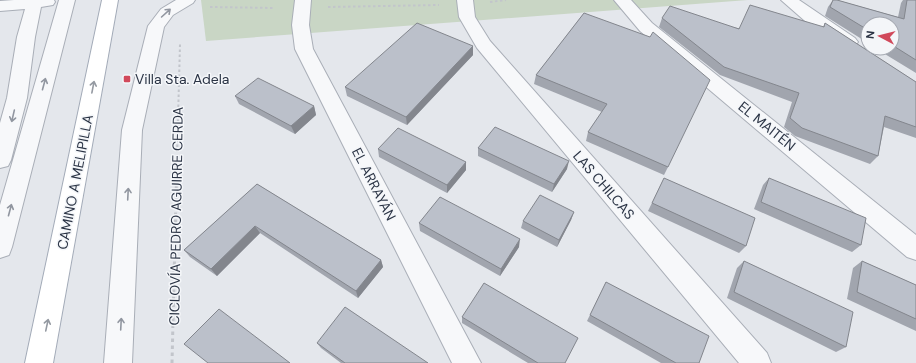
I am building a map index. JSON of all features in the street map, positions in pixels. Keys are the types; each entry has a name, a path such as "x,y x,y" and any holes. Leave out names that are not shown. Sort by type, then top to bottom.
{"main road":[{"name":"CAMINO A MELIPILLA","path":"39,363 110,0"}],"street":[{"path":"0,6 71,0 0,248"},
{"name":"EL ARRAYÁN","path":"303,0 300,35 304,49 467,363"},
{"name":"LAS CHILCAS","path":"465,0 467,17 483,44 757,363"},
{"name":"EL MAITÉN","path":"622,0 646,26 916,249"},
{"path":"789,0 811,17 860,49"},
{"path":"0,160 17,98 26,36 35,2"},
{"path":"118,363 132,130 154,33 160,19 181,3"}],"path":[{"name":"CICLOVÍA PEDRO AGUIRRE CERDA","path":"172,363 181,3"}],"green space":[{"path":"201,0 748,0 206,41"}],"building":[{"path":"833,0 837,0 893,16 860,16 860,25 830,7"},
{"path":"907,0 916,0 916,60 900,50 900,18 904,19"},
{"path":"750,5 824,27 825,23 860,46 860,56 876,56 916,82 916,127 885,116 878,156 802,128 790,118 799,93 724,67 662,18 670,6 739,29"},
{"path":"584,13 650,37 653,32 710,80 668,167 588,132 607,104 536,75"},
{"path":"417,23 473,46 406,117 345,87"},
{"path":"258,78 314,106 291,126 235,96"},
{"path":"495,127 569,161 554,184 478,148"},
{"path":"398,128 466,162 447,185 378,149"},
{"path":"664,178 755,218 746,246 652,203"},
{"path":"769,178 866,218 861,245 761,202"},
{"path":"257,184 381,260 356,291 255,226 211,269 184,250"},
{"path":"540,195 574,212 559,240 523,221"},
{"path":"440,197 520,239 501,269 419,223"},
{"path":"744,261 853,312 846,347 734,292"},
{"path":"862,261 916,285 916,319 857,292"},
{"path":"606,282 709,336 699,363 676,363 590,315"},
{"path":"484,283 578,338 565,363 538,363 462,317"},
{"path":"345,307 428,363 345,363 317,343"},
{"path":"219,309 290,363 208,363 184,344"}],"place":[{"name":"Villa Sta. Adela","path":"127,79"}]}
